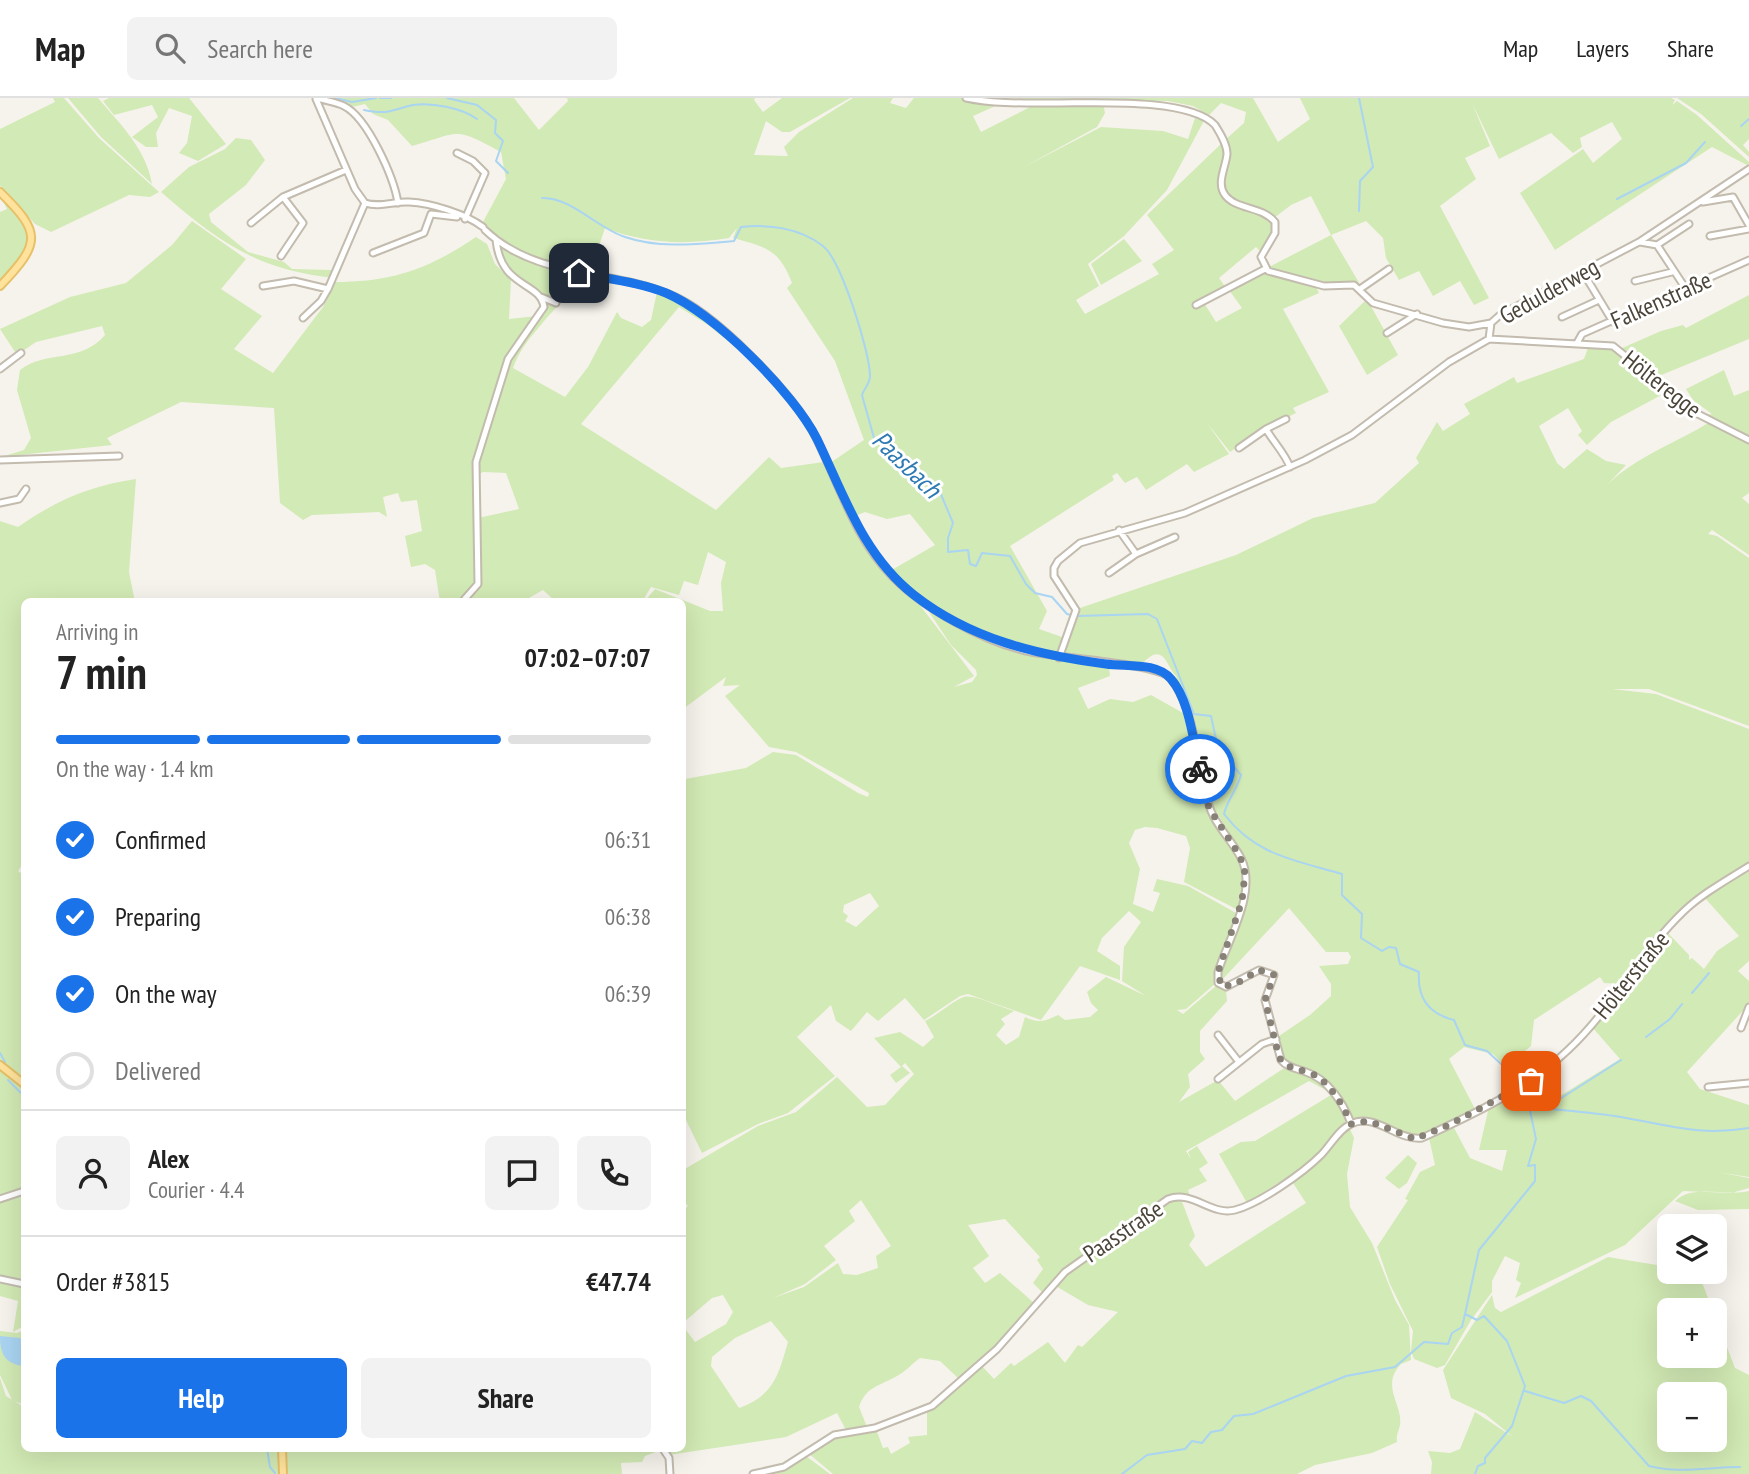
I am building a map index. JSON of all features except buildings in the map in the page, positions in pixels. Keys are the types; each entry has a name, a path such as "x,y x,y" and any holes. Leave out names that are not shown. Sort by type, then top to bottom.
{"main road":[{"path":"0,192 25,216 31,236 22,262 0,286"},
{"path":"0,1065 21,1082"},
{"path":"282,1452 284,1474"}],"street":[{"path":"316,98 346,107 384,159 398,203"},
{"path":"316,98 346,170 365,203 376,206 398,203 427,205 484,228 496,240 521,256 654,288 690,305 745,351 810,427 842,497 890,574 925,603 978,632 1017,649 1059,658 1154,668 1166,674 1175,685 1190,726 1209,808 1240,856 1245,873 1242,901 1218,972 1218,983 1221,986 1234,985 1259,970 1274,975 1265,1000 1284,1064 1318,1078 1336,1096 1351,1124"},
{"path":"967,98 1054,103 1093,100 1166,101 1204,114 1214,125 1226,148 1221,181 1223,193 1230,200 1256,209 1275,222 1275,233 1261,257 1265,269 1276,275 1324,286 1352,285 1360,289 1373,303 1467,327 1491,323"},
{"path":"457,153 473,161 485,173 463,218"},
{"name":"Gedulderweg","path":"1059,658 1075,615 1075,605 1054,576 1055,565 1076,545 1119,530 1185,513 1290,467 1352,435 1449,362 1489,339 1491,323 1500,315 1639,242 1749,169"},
{"path":"251,223 283,197 346,170"},
{"path":"281,256 303,223 283,197"},
{"path":"1700,203 1733,197 1749,227 1710,236"},
{"path":"303,318 328,289 365,203"},
{"path":"373,253 424,233 431,214 463,218"},
{"path":"1639,242 1657,245 1689,224"},
{"path":"496,240 498,258 504,270 541,297 556,303"},
{"path":"1657,245 1672,272 1686,289"},
{"name":"Falkenstraße","path":"1577,343 1582,334 1749,260"},
{"path":"1196,305 1265,269"},
{"path":"1360,289 1389,269"},
{"path":"1635,281 1672,272"},
{"path":"1578,274 1587,279 1613,322"},
{"path":"263,286 293,281 328,289"},
{"path":"466,598 478,584 475,470 480,447 504,369 519,341 543,309 541,297"},
{"path":"1562,317 1599,300"},
{"path":"1387,332 1417,314"},
{"name":"Hölteregge","path":"1489,339 1614,346 1696,413 1749,440"},
{"path":"0,369 21,354"},
{"path":"1239,448 1286,419"},
{"path":"1266,429 1283,451 1290,467"},
{"path":"0,460 119,456"},
{"path":"0,503 19,499 26,489"},
{"path":"1119,530 1136,554"},
{"path":"1109,573 1136,554 1175,537"},
{"name":"Hölterstraße","path":"1351,1124 1369,1121 1408,1138 1422,1138 1520,1088 1569,1049 1606,1010 1651,948 1682,912 1749,866"},
{"path":"1741,1028 1749,1007"},
{"path":"1218,1035 1238,1062"},
{"path":"1218,1079 1262,1044 1276,1039"},
{"path":"1708,1087 1749,1083"},
{"name":"Paasstraße","path":"753,1474 784,1467 834,1435 875,1428 932,1406 997,1349 1065,1272 1112,1236 1176,1196 1186,1196 1228,1212 1248,1205 1308,1166 1351,1124"},
{"path":"0,1199 21,1192"},
{"path":"0,1279 21,1283"},
{"path":"665,1452 669,1458 670,1474"}],"green space":[{"path":"53,98 64,98 99,138 159,192 150,197 129,195 51,232 35,224 0,186 0,129 55,102"},
{"path":"68,98 98,98 138,149 152,184 101,137"},
{"path":"109,98 189,98 226,144 198,161 179,153 187,143 192,116 169,108 156,133 158,147 146,147 132,137 158,117 152,105 114,115 103,101"},
{"path":"323,98 514,98 539,130 568,101 567,98 755,98 763,112 782,98 850,98 790,132 782,132 766,121 754,155 788,156 784,147 799,132 853,98 893,98 890,103 906,108 914,98 960,98 1002,103 973,116 981,132 1038,103 1103,103 1105,113 1097,127 1022,168 1101,127 1163,131 1188,139 1197,112 1206,117 1167,190 1124,236 1088,264 1099,286 1076,300 1085,314 1159,274 1152,264 1174,250 1147,215 1223,142 1223,195 1265,214 1276,226 1262,253 1256,247 1219,278 1226,288 1204,303 1216,322 1242,308 1229,290 1263,270 1272,276 1315,285 1319,293 1283,309 1329,392 1293,408 1296,413 1266,427 1230,452 1207,423 1229,454 1194,472 1187,464 1146,490 1137,477 1125,483 1117,473 1112,476 1114,480 1010,546 1047,611 1039,629 1065,638 1058,655 1035,650 969,625 928,601 890,571 935,545 910,514 887,519 865,512 855,516 830,463 864,440 835,361 787,288 792,283 782,263 770,251 733,238 737,228 729,238 666,242 605,228 590,272 560,265 506,242 483,222 506,179 501,152 474,138 457,134 412,146 388,120 373,114 365,104 352,107"},
{"path":"976,98 1253,98 1278,142 1310,119 1300,98 1671,98 1675,100 1672,105 1677,101 1697,115 1749,162 1749,166 1712,147 1555,250 1520,193 1583,149 1593,163 1622,139 1612,122 1580,138 1582,147 1573,153 1551,133 1499,159 1472,103 1490,146 1465,158 1476,179 1440,206 1489,298 1474,305 1460,281 1433,296 1419,271 1399,280 1386,258 1383,238 1366,221 1331,235 1311,196 1291,205 1274,218 1231,199 1223,187 1228,154 1225,140 1244,123 1246,112 1221,103 1209,115 1193,106 1168,101"},
{"path":"1677,98 1749,98 1749,139 1743,145 1749,152 1749,157 1701,114"},
{"path":"236,138 251,140 265,160 246,185 209,214 211,222 248,252 284,262 292,269 331,270 335,273 334,278 282,268 240,251 202,226 161,192 189,167 225,149"},
{"path":"0,195 21,219 27,238 20,258 0,282 0,212 7,209"},
{"path":"192,221 246,259 221,289 262,316 234,349 273,373 323,307 335,282 374,279 409,272 442,258 476,237 487,244 495,264 511,280 509,319 537,316 510,351 475,458 477,585 464,598 439,598 435,570 425,564 411,567 405,536 422,531 417,500 401,502 398,493 383,497 387,517 379,512 312,515 303,520 280,503 274,408 181,402 107,438 112,445 1,457 24,450 31,438 17,390 20,370 40,360 85,350 105,335 102,326 36,342 17,355 0,329 70,297 126,283 172,245"},
{"path":"1331,235 1361,286 1326,284 1273,272 1267,268"},
{"path":"1124,239 1142,261 1101,285 1091,264"},
{"path":"499,248 564,272 619,283 583,289 565,300 536,331 518,356 513,368 565,397 588,367 617,312 621,318 642,327 651,320 657,292 693,309 724,335 743,353 708,325 679,307 581,424 716,510 769,457 781,468 824,462 836,490 872,552 916,600 974,676 954,687 972,682 977,675 976,670 951,645 925,606 1014,652 1109,667 1110,676 1078,688 1088,709 1110,699 1133,702 1151,695 1183,713 1199,780 1212,818 1239,861 1242,890 1238,910 1184,882 1190,848 1186,836 1157,828 1135,830 1129,843 1140,869 1133,904 1153,912 1160,893 1153,891 1157,879 1188,886 1236,913 1219,962 1216,983 1186,1009 1177,1010 1183,1014 1217,985 1226,990 1227,1001 1200,1031 1200,1052 1205,1059 1188,1074 1190,1087 1179,1102 1218,1080 1235,1101 1284,1068 1313,1077 1329,1092 1309,1081 1186,1151 1191,1159 1188,1152 1197,1146 1208,1163 1199,1169 1207,1181 1188,1190 1190,1196 1177,1194 1168,1198 1117,1229 1085,1252 1043,1293 1033,1283 1043,1269 1037,1260 1040,1257 1005,1219 968,1225 989,1256 973,1268 985,1283 1000,1273 1034,1303 996,1347 959,1379 940,1361 920,1358 900,1374 874,1387 859,1407 867,1427 846,1430 837,1413 786,1437 669,1455 666,1452 686,1452 686,1330 695,1342 726,1324 733,1312 723,1295 712,1298 686,1320 686,1168 758,1126 796,1112 837,1077 867,1107 885,1105 914,1074 905,1063 902,1066 910,1073 896,1083 890,1075 901,1067 874,1038 900,1032 923,1047 934,1037 925,1021 964,997 981,999 1014,1011 1001,1019 1005,1024 996,1035 1006,1045 1019,1037 1025,1017 1038,1021 1058,1015 1065,1020 1090,1017 1098,1010 1091,1003 1087,992 1106,977 1146,996 1122,981 1124,947 1141,922 1129,911 1102,938 1097,951 1120,966 1120,980 1080,966 1041,1020 968,994 960,996 924,1020 905,998 878,1021 867,1012 851,1031 836,1021 831,1005 797,1037 835,1076 788,1113 758,1124 702,1153 686,1120 686,779 746,768 773,752 796,755 858,793 868,797 869,793 796,752 769,747 725,696 740,685 723,686 726,677 686,707 686,601 710,611 723,611 721,583 726,562 708,552 698,585 684,581 679,595 651,587 644,598 552,598 543,590 529,598 468,598 480,583 478,518 519,509 506,473 483,472 477,475 481,447 509,363 545,313 545,305 537,291 502,263","holes":["870,893 879,906 856,927 845,921 848,916 843,912 844,905","861,1200 891,1246 876,1256 878,1268 857,1275 843,1274 838,1263 804,1287 773,1298 805,1284 836,1260 824,1246 855,1221 849,1211","771,1321 788,1342 781,1365 767,1390 751,1403 739,1408 711,1366 712,1357 735,1338"]},
{"path":"1749,295 1749,339 1654,378 1620,349 1661,331 1683,325 1686,328"},
{"path":"1367,299 1398,355 1367,375 1339,326"},
{"path":"1589,345 1614,348 1667,392 1611,422 1587,445 1578,435 1582,431 1568,408 1539,426 1557,463 1564,469 1587,449 1606,461 1626,465 1608,484 1645,457 1710,422 1703,415 1712,414 1693,400 1686,389 1724,370 1734,396 1749,390 1749,493 1742,498 1749,504 1749,555 1712,530 1708,534 1717,536 1749,558 1749,726 1649,689 1612,689 1656,694 1749,729 1749,863 1697,898 1621,984 1604,983 1600,977 1534,1020 1531,1046 1506,1067 1493,1054 1464,1047 1449,1059 1475,1109 1422,1136 1408,1137 1371,1119 1352,1118 1327,1081 1313,1071 1289,1064 1282,1050 1279,1036 1310,1015 1331,996 1331,984 1319,966 1348,964 1351,957 1348,952 1326,952 1289,908 1221,981 1221,970 1243,908 1248,877 1247,864 1210,801 1207,780 1175,679 1177,677 1167,662 1155,654 1141,665 1064,655 1063,651 1077,609 1236,555 1313,518 1375,503 1419,463 1416,458 1437,422 1443,431 1470,414 1464,404 1514,377 1517,383 1584,359"},
{"path":"136,479 129,572 134,598 21,598 21,866 18,871 21,873 21,1191 0,1198 0,521 18,527 46,509 74,496"},
{"path":"655,589 678,598 647,598"},
{"path":"1749,867 1749,961 1738,971 1749,981 1749,1004 1687,1072 1700,1089 1749,1105 1749,1177 1717,1172 1749,1178 1749,1188 1731,1193 1683,1191 1625,1245 1515,1298 1521,1283 1516,1280 1520,1263 1505,1256 1492,1281 1492,1292 1471,1320 1445,1365 1437,1368 1414,1359 1411,1351 1413,1331 1390,1284 1377,1247 1408,1200 1405,1199 1420,1172 1435,1165 1429,1138 1453,1126 1470,1158 1502,1171 1507,1150 1479,1150 1489,1107 1521,1090 1531,1102 1550,1102 1620,1059 1592,1027 1667,932 1689,955 1689,960 1692,958 1704,969 1717,951 1739,936 1704,897"},
{"path":"1331,1095 1346,1119 1343,1127 1306,1165 1247,1203 1219,1154 1241,1142 1255,1141"},
{"path":"1347,1129 1350,1129 1354,1138 1347,1174 1350,1207 1372,1243 1395,1300 1409,1325 1411,1360 1401,1364 1392,1380 1400,1417 1397,1442 1372,1453 1315,1465 1297,1474 833,1474 808,1453 839,1435 876,1429 883,1448 888,1447 891,1454 910,1443 908,1437 927,1435 927,1411 981,1365 994,1379 1011,1363 1014,1366 1048,1342 1065,1363 1078,1345 1082,1347 1118,1312 1088,1305 1054,1285 1066,1274 1177,1198 1181,1199 1195,1236 1189,1245 1206,1267 1306,1203 1291,1180 1319,1160"},
{"path":"1408,1155 1417,1163 1407,1183 1399,1189 1385,1178"},
{"path":"1749,1191 1749,1209 1698,1210 1675,1201 1691,1193"},
{"path":"21,1193 21,1282 0,1277 0,1200"},
{"path":"1608,1257 1657,1265 1657,1284 1703,1284 1708,1298 1657,1298 1657,1368 1727,1368 1727,1347 1735,1368 1749,1375 1749,1474 1431,1474 1432,1462 1428,1451 1450,1453 1460,1449 1475,1412 1513,1437 1485,1414 1451,1398 1443,1370 1492,1295 1495,1308 1501,1312"},
{"path":"0,1279 21,1284 21,1328 13,1332 18,1301 0,1296"},
{"path":"0,1331 21,1331 21,1404 12,1400 0,1375"},
{"path":"0,1378 6,1396 21,1405 21,1452 280,1452 282,1474 0,1474"},
{"path":"283,1452 656,1452 645,1456 642,1462 621,1463 622,1474 285,1474"},
{"path":"806,1456 830,1474 764,1474 784,1469"}],"water":[{"path":"0,1336 20,1338 21,1365 8,1360 1,1348"}],"waterway":[{"name":"Paasbach","path":"335,98 352,102 376,98"},
{"name":"Paasbach","path":"380,98 391,98"},
{"name":"Paasbach","path":"447,98 477,105 496,120 495,133 503,141 496,161 508,173"},
{"path":"1359,98 1373,167 1360,181 1359,211"},
{"path":"364,110 384,112 428,104 455,109 477,119"},
{"path":"1741,126 1749,119"},
{"path":"1617,199 1686,163 1705,142"},
{"name":"Paasbach","path":"542,198 563,202 615,233 638,241 679,245 734,241 741,227 762,226 794,231 823,246 846,287 865,348 870,376 862,395 874,438 888,442 894,457 907,471 914,469 940,492 953,523 948,538 948,552 968,550 970,564 976,566 982,553 1010,556 1026,584 1035,593 1052,597 1071,615"},
{"name":"Paasbach","path":"1077,616 1148,614 1157,619 1194,714 1211,716 1218,748 1241,775 1224,814 1236,828 1263,848 1292,860 1342,874 1342,895 1362,914 1361,938 1382,951 1389,947 1396,948 1400,964 1419,972 1420,990 1426,1004 1438,1014 1454,1020 1465,1045 1487,1051 1514,1076 1529,1106 1536,1139 1528,1166 1535,1165 1535,1181 1479,1250 1465,1314 1477,1320 1484,1316 1507,1341 1525,1386 1512,1426 1485,1458 1485,1463 1478,1466 1475,1474"},
{"path":"1692,993 1709,973"},
{"path":"1646,1037 1670,1019 1682,1004"},
{"path":"0,1053 5,1062"},
{"path":"1534,1103 1552,1104 1621,1060"},
{"path":"8,1080 21,1093"},
{"path":"1529,1106 1701,1130 1749,1128"},
{"path":"1122,1474 1147,1455 1185,1449 1192,1441 1202,1443 1211,1432 1222,1430 1234,1416 1253,1414 1346,1376 1395,1367 1424,1342 1448,1344 1452,1333 1462,1327 1465,1314"},
{"path":"1525,1391 1564,1403 1581,1396 1591,1401 1649,1466 1683,1470 1740,1467"},
{"path":"268,1452 270,1467 275,1473"}],"way so far":[{"path":"1200,769 1209,808 1240,856 1245,873 1242,901 1218,972 1218,983 1226,987 1234,985 1259,970 1267,970 1274,975 1273,984 1265,1000 1276,1032 1279,1057 1284,1064 1318,1078 1336,1096 1351,1124 1369,1121 1415,1139 1449,1125 1531,1081"}],"route":[{"path":"579,273 654,288 666,293 690,305 733,339 810,427 842,497 883,567 916,597 974,630 1017,649 1059,658 1150,668 1166,674 1175,685 1182,702 1200,769"}]}
